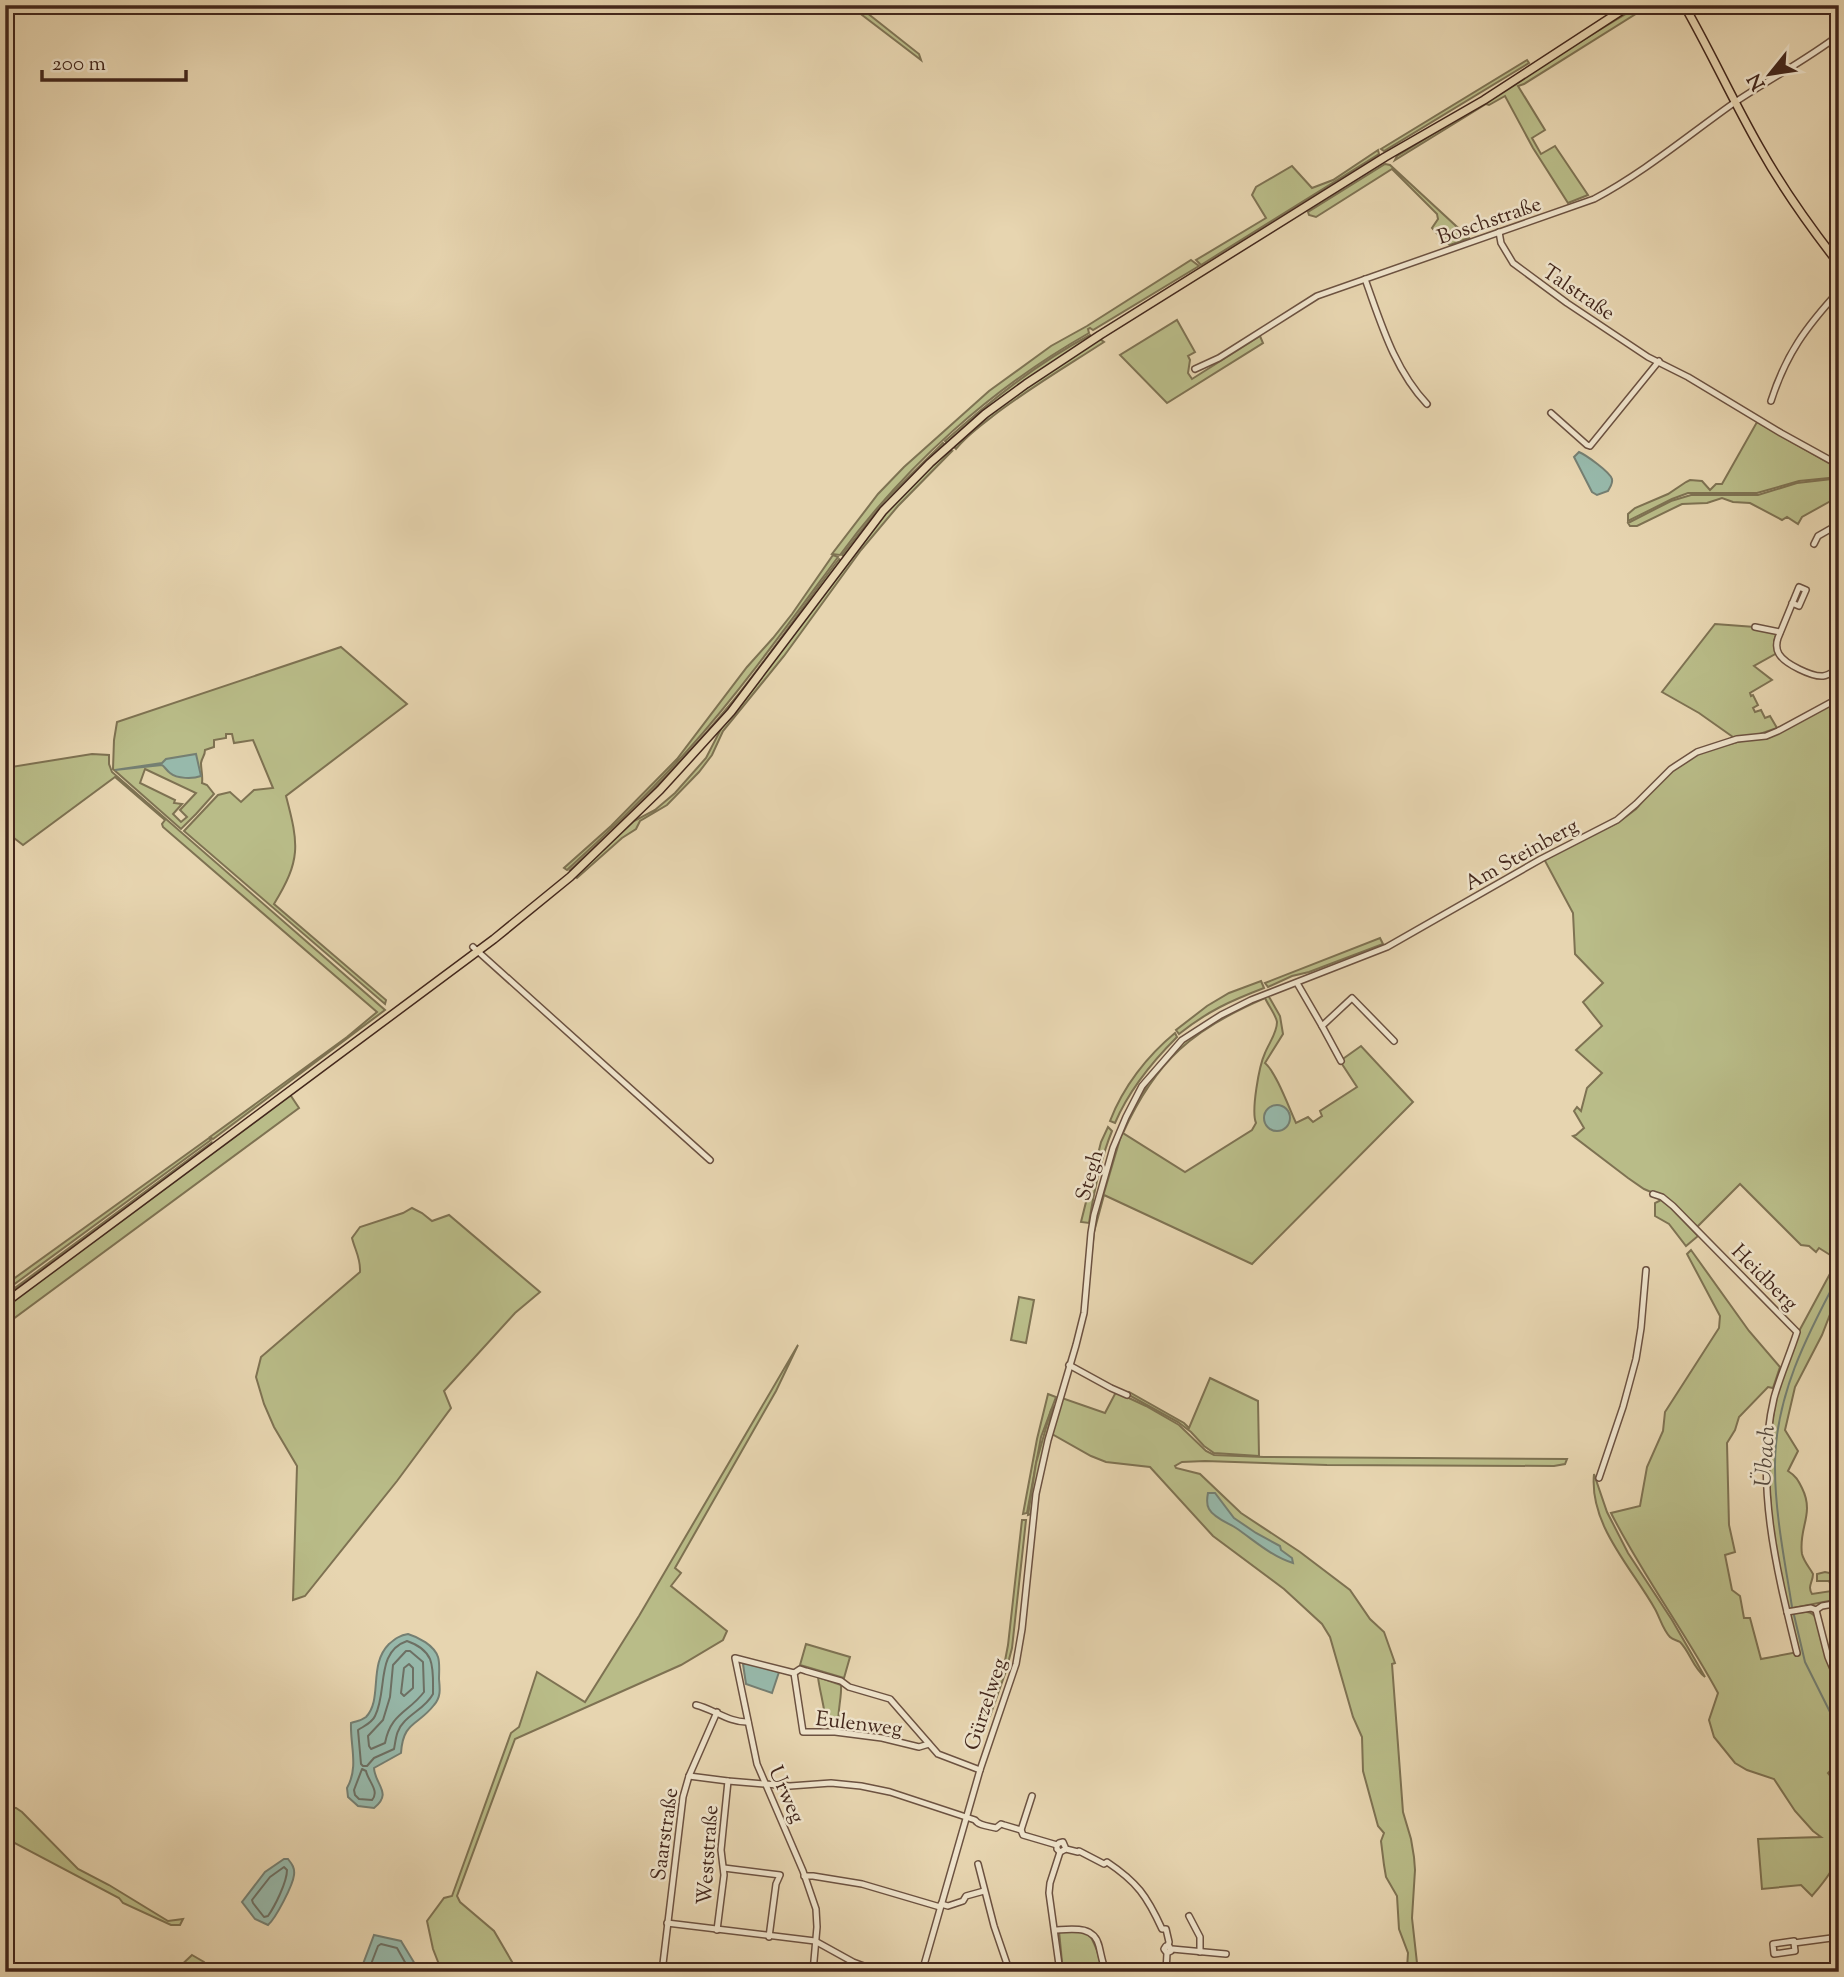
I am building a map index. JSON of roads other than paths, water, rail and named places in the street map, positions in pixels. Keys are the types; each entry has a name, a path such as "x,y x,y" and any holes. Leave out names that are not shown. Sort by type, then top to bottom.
{"main road":[{"path":"5,1303 570,877 660,790 731,712 883,511 930,463 985,414 1100,335 1385,157 1484,100 1630,5"},
{"path":"1684,5 1702,35"},
{"path":"1689,5 1735,102 1777,178 1839,264"}],"street":[{"name":"Boschstraße","path":"1195,369 1219,358 1317,296 1567,209 1611,189 1735,102 1807,58 1839,34"},
{"name":"Talstraße","path":"1499,232 1505,251 1519,269 1629,345 1839,465"},
{"path":"1365,279 1390,345 1406,378 1427,404"},
{"path":"1771,401 1790,353 1815,317 1839,291"},
{"path":"1551,413 1590,446 1659,361"},
{"path":"1814,544 1818,536 1839,524"},
{"path":"1792,603 1776,644 1779,654 1806,672 1822,676 1839,669"},
{"path":"1755,627 1780,632"},
{"name":"Am Steinberg","path":"1204,1024 1251,1000 1387,947 1541,859 1616,820 1636,804 1661,776 1697,752 1737,739 1766,736 1839,698"},
{"path":"475,949 710,1160"},
{"path":"1297,983 1341,1061"},
{"path":"1322,1026 1352,998 1394,1041"},
{"name":"Stegh","path":"1048,1440 1085,1306 1093,1219 1112,1148 1142,1086 1182,1040 1204,1024"},
{"name":"Heidberg","path":"1653,1194 1662,1197 1672,1206 1797,1332 1774,1398 1767,1448 1772,1530 1794,1611 1797,1653"},
{"path":"1599,1478 1636,1359 1646,1270"},
{"path":"1069,1365 1127,1395"},
{"name":"Gürzelweg","path":"922,1972 980,1770 1017,1657 1032,1524 1048,1440"},
{"path":"1816,1610 1839,1603"},
{"path":"1794,1611 1811,1608 1816,1610"},
{"path":"1816,1610 1828,1657 1839,1683"},
{"name":"Urweg","path":"794,1673 735,1658 757,1764 804,1876 817,1919 813,1972"},
{"path":"794,1673 806,1671 890,1699 939,1754 980,1770"},
{"name":"Eulenweg","path":"794,1673 803,1732 835,1732 882,1738 919,1747 929,1744"},
{"path":"696,1705 743,1723 748,1722"},
{"name":"Saarstraße","path":"662,1972 683,1797 689,1776 717,1712"},
{"path":"689,1776 728,1782 861,1786 890,1792 967,1817 977,1823 996,1828 1001,1824 1021,1830"},
{"name":"Weststraße","path":"717,1930 724,1868 721,1850 728,1782"},
{"path":"1032,1796 1021,1830 1023,1835 1061,1849 1079,1851 1104,1864 1107,1862 1132,1880 1144,1894 1144,1899 1161,1929 1166,1929 1169,1942 1166,1972"},
{"path":"1060,1972 1049,1893 1061,1849"},
{"path":"978,1864 1007,1972"},
{"path":"724,1868 780,1875 776,1884 769,1937"},
{"path":"804,1876 862,1884 941,1906 963,1901 966,1896 984,1891"},
{"path":"1189,1916 1200,1937 1200,1952"},
{"path":"667,1923 815,1941 853,1962 880,1972"},
{"path":"1055,1930 1082,1929 1092,1934 1099,1946 1106,1971"},
{"path":"1794,1943 1839,1937"},
{"path":"1169,1949 1226,1954"}],"water":[{"path":"1579,452 1610,476 1612,482 1608,491 1597,495 1592,492 1574,457"},
{"path":"196,754 201,776 198,777 177,776 162,765 115,770 162,763 166,759"},
{"path":"1277,1105 1286,1109 1290,1118 1286,1127 1277,1131 1268,1127 1264,1118 1268,1109"},
{"path":"1208,1493 1215,1493 1234,1518 1280,1546 1281,1550 1292,1558 1293,1563 1270,1552 1214,1515 1207,1505"},
{"path":"408,1634 425,1642 438,1657 439,1696 428,1712 408,1729 401,1753 374,1768 383,1793 379,1803 374,1808 358,1806 348,1797 347,1788 353,1772 351,1723 366,1717 371,1710 383,1652 393,1640"},
{"path":"743,1664 779,1672 772,1693 746,1684"},
{"path":"288,1859 293,1866 293,1880 268,1925 255,1919 242,1902 265,1872"},
{"path":"374,1935 401,1941 415,1964 412,1972 360,1972"}],"waterway":[{"name":"Übach","path":"1792,1607 1777,1503 1776,1442 1786,1392 1804,1344 1839,1275"},
{"name":"Übach","path":"1794,1615 1805,1662 1839,1730"}]}
